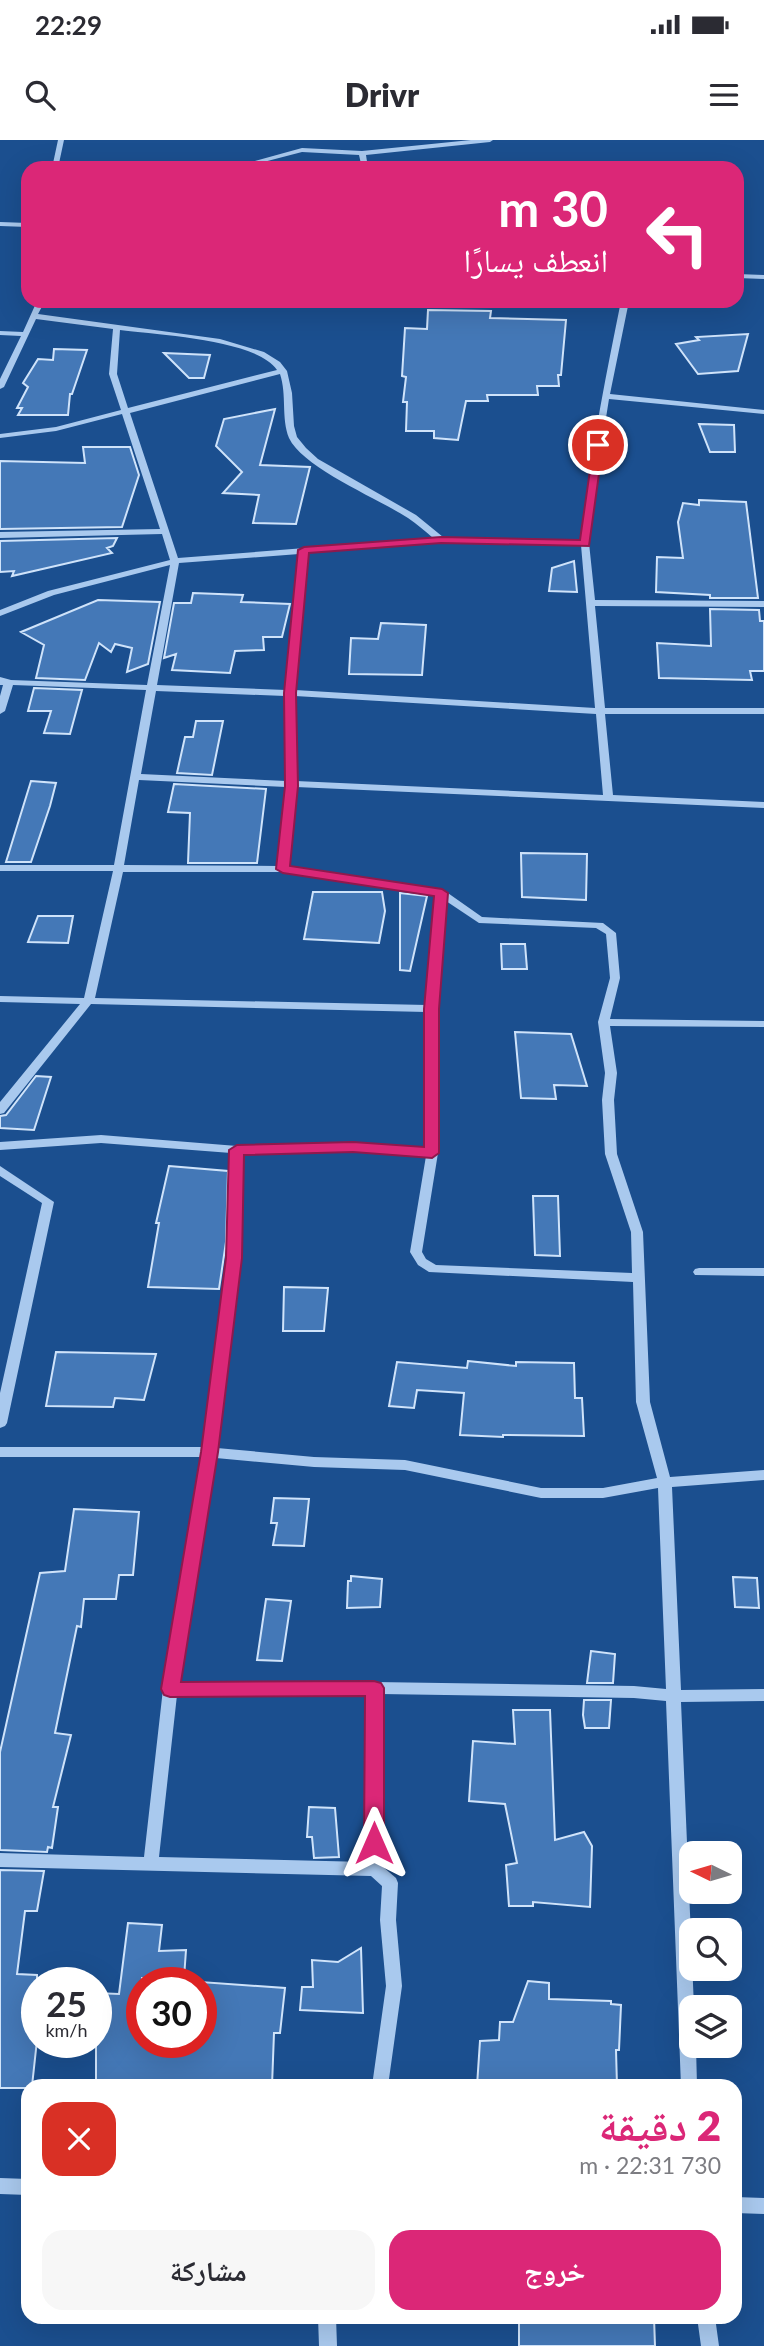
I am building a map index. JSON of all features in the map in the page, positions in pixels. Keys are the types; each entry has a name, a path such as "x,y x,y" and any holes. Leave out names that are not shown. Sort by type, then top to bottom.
{"street":[{"path":"56,161 61,140"},
{"path":"260,161 302,150 362,153 490,140"},
{"path":"362,153 364,161"},
{"path":"0,224 21,225"},
{"path":"744,276 764,277"},
{"path":"0,387 38,308"},
{"path":"608,799 585,544 590,493 624,308"},
{"path":"34,316 220,341 247,347 270,358 283,372 289,389 293,436 302,450 315,461 414,517 441,540"},
{"path":"0,1110 89,1000 118,870 175,561 113,374 117,327"},
{"path":"0,333 25,334"},
{"path":"0,436 56,429 283,372"},
{"path":"606,396 764,412"},
{"path":"0,535 165,531"},
{"path":"0,612 51,593 175,561 441,540 585,544"},
{"path":"283,869 292,786 290,693 304,550"},
{"path":"591,603 764,604"},
{"path":"0,711 3,681 290,693 599,711 764,711"},
{"path":"135,777 764,805"},
{"path":"0,868 283,869 442,893 479,920 599,925 611,933 615,978 604,1022 611,1073 608,1100 611,1154 637,1231 643,1402 665,1482 689,2079"},
{"path":"442,893 432,1009 432,1153 416,1252 422,1262 433,1269 639,1278"},
{"path":"0,999 432,1009"},
{"path":"604,1022 764,1024"},
{"path":"0,1146 101,1139 237,1150 353,1147 432,1153"},
{"path":"151,1862 170,1689 210,1452 234,1258 237,1150"},
{"path":"0,1170 48,1202 0,1423"},
{"path":"699,1272 764,1272"},
{"path":"0,1452 210,1452 314,1462 405,1465 541,1493 603,1493 665,1482 764,1475"},
{"path":"170,1689 374,1688 634,1692 673,1696 764,1695"},
{"path":"374,1688 374,1869"},
{"path":"0,1860 374,1869 390,1883 388,1920 394,1986 381,2079"},
{"path":"0,2186 21,2187"},
{"path":"742,2205 764,2206"},
{"path":"327,2324 328,2346"},
{"path":"707,2324 710,2346"}],"building":[{"path":"428,310 491,311 490,318 566,320 561,375 558,375 559,386 537,386 538,395 487,395 488,401 466,401 458,440 434,438 434,431 406,431 407,402 403,402 406,377 402,376 405,328 427,329"},
{"path":"748,334 738,371 698,374 676,344 699,340 696,337"},
{"path":"54,349 87,350 70,394 68,415 18,415 22,408 17,408 28,387 23,383 38,359 53,360"},
{"path":"164,353 210,355 204,378 189,378"},
{"path":"275,409 260,465 310,467 296,524 253,523 259,495 223,493 242,472 216,446 224,419"},
{"path":"699,424 734,425 735,452 710,452"},
{"path":"83,447 130,447 139,475 122,527 0,529 0,461 85,463"},
{"path":"699,500 746,502 758,598 710,598 710,595 656,592 657,557 683,558 678,522 683,503 699,505"},
{"path":"117,538 113,546 107,548 112,553 12,576 14,571 0,572 0,541"},
{"path":"574,561 577,592 549,591 552,568"},
{"path":"193,593 243,595 241,602 290,604 282,637 263,637 264,650 235,651 230,673 172,670 176,654 164,658 174,603 191,603"},
{"path":"98,600 160,602 148,664 127,672 132,648 115,644 111,652 99,643 85,680 36,678 44,645 21,632"},
{"path":"710,609 759,610 760,621 764,621 764,671 750,671 752,680 659,678 657,643 711,646"},
{"path":"381,623 426,625 422,675 349,674 351,638 378,639"},
{"path":"34,688 82,690 70,734 44,733 51,711 28,711"},
{"path":"196,721 223,721 212,775 177,773 185,737 193,737"},
{"path":"31,781 56,783 50,806 31,862 6,862"},
{"path":"174,784 266,789 257,863 188,863 190,813 168,812"},
{"path":"521,853 587,854 586,900 522,897"},
{"path":"313,892 382,892 385,911 379,943 304,939"},
{"path":"400,893 427,896 410,971 400,970"},
{"path":"38,916 73,916 68,943 28,942"},
{"path":"501,944 525,944 527,969 502,969"},
{"path":"515,1032 571,1034 587,1086 554,1085 556,1099 521,1098"},
{"path":"36,1076 51,1077 34,1130 0,1128 0,1116 6,1115"},
{"path":"169,1166 228,1171 226,1242 219,1289 148,1287 159,1223 156,1223"},
{"path":"533,1196 558,1196 560,1256 535,1255"},
{"path":"284,1287 328,1288 324,1331 283,1331"},
{"path":"56,1352 156,1354 144,1400 115,1398 113,1407 46,1406"},
{"path":"468,1361 516,1366 516,1362 574,1363 575,1398 582,1398 584,1436 460,1435 464,1393 417,1390 414,1408 389,1406 397,1362 467,1368"},
{"path":"274,1498 309,1499 304,1546 273,1545 277,1523 271,1523"},
{"path":"74,1509 139,1512 133,1575 119,1575 116,1599 84,1599 81,1627 77,1626 55,1733 71,1735 53,1807 58,1807 52,1848 48,1847 47,1852 0,1850 0,1752 40,1573 65,1571"},
{"path":"351,1576 382,1579 380,1607 347,1608 348,1581 351,1581"},
{"path":"733,1577 757,1578 759,1608 735,1607"},
{"path":"266,1599 291,1601 282,1661 257,1660"},
{"path":"591,1651 615,1654 613,1683 587,1683"},
{"path":"584,1700 611,1700 609,1728 585,1728"},
{"path":"513,1710 550,1710 555,1840 584,1832 592,1846 590,1907 533,1902 533,1906 509,1906 506,1865 517,1863 505,1804 469,1801 473,1741 515,1744"},
{"path":"309,1807 335,1808 339,1857 314,1858 312,1837 307,1837"},
{"path":"0,1870 44,1871 37,1911 25,1911 17,1974 21,1974 21,2058 35,2058 33,2079 21,2079 21,2088 0,2088"},
{"path":"128,1923 162,1925 159,1951 186,1950 185,1967 126,1967 126,2058 217,2058 217,1983 285,1988 280,2033 274,2033 272,2079 96,2079 96,2058 112,2058 112,1994 119,1994"},
{"path":"361,1948 363,2013 300,2010 302,1987 313,1987 312,1960 338,1962"},
{"path":"528,1981 549,1983 549,1999 611,2001 611,2004 621,2005 619,2050 616,2050 617,2079 477,2079 480,2041 499,2040 500,2022 513,2022"},
{"path":"519,2324 654,2324 655,2346 519,2346"}],"route":[{"path":"374,1843 374,1688 170,1689 210,1452 234,1258 237,1150 353,1147 432,1153 432,1009 442,893 283,869 292,786 290,693 304,550 441,540 585,544 598,445"}]}
